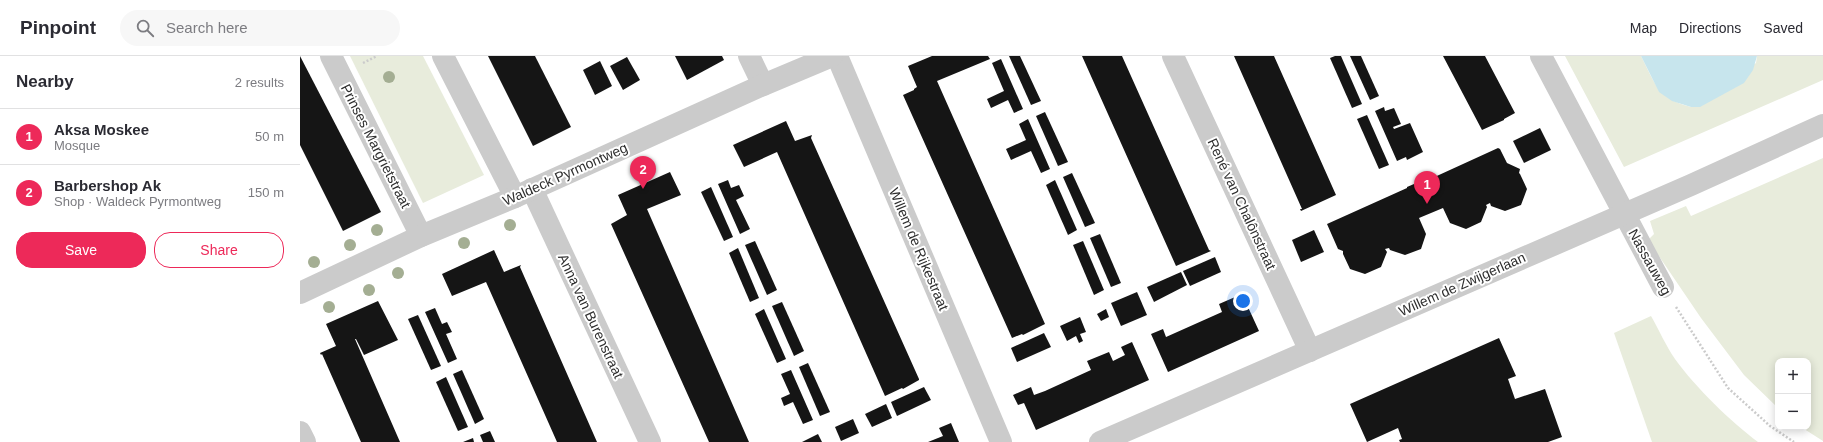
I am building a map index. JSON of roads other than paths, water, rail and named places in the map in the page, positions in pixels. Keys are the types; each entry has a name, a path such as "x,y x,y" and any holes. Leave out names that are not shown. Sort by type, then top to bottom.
{"street":[{"name":"Prinses Margrietstraat","path":"331,56 421,236"},
{"path":"443,56 524,193"},
{"path":"749,56 763,85"},
{"name":"Waldeck Pyrmontweg","path":"300,293 421,236 524,193 763,85 832,56"},
{"name":"Willem de Rijkestraat","path":"837,56 1001,442"},
{"name":"René van Chalônstraat","path":"1173,56 1310,351"},
{"name":"Nassauweg","path":"1541,56 1623,214 1663,287"},
{"name":"Willem de Zwijgerlaan","path":"1100,442 1691,185 1823,125"},
{"name":"Anna van Burenstraat","path":"524,193 650,442"},
{"path":"300,432 305,442"}],"water":[{"path":"1641,56 1757,56 1753,70 1744,83 1700,107 1691,107 1672,101 1659,92"}],"place":[{"name":"Barbershop Ak","path":"643,189"},
{"name":"Aksa Moskee","path":"1427,204"}]}
